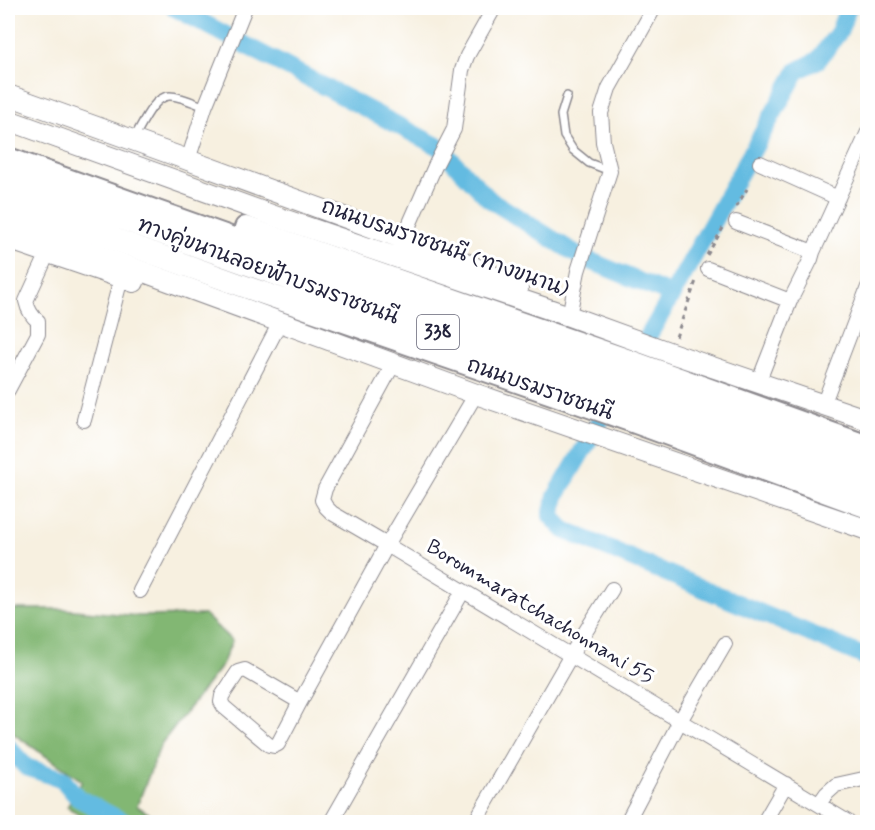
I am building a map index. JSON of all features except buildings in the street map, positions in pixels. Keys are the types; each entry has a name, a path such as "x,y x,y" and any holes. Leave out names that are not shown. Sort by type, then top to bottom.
{"main road":[{"path":"8,95 453,257 525,291 569,316"},
{"name":"ถนนบรมราชชนนี (ทางขนาน)","path":"8,120 271,226 569,316 633,351 671,352 867,420"},
{"name":"338","path":"8,143 271,226 633,351 661,373 867,447"},
{"name":"ทางคู่ขนานลอยฟ้าบรมราชชนนี","path":"8,159 867,465"},
{"name":"ทางคู่ขนานลอยฟ้าบรมราชชนนี","path":"8,178 867,486"},
{"name":"ถนนบรมราชชนนี","path":"8,201 248,299 595,408 867,507"},
{"name":"338","path":"8,222 248,299 476,394 867,530"},
{"path":"8,239 417,382 476,394"}],"street":[{"path":"188,160 245,8"},
{"path":"403,238 454,129 462,70 467,56 494,8"},
{"path":"569,316 578,271 610,171 603,142 601,113 609,88 654,8"},
{"path":"758,382 790,301 867,132"},
{"path":"760,163 838,198"},
{"path":"736,222 813,252"},
{"path":"8,390 38,334 38,321 32,317 26,301 48,253"},
{"path":"708,269 790,301"},
{"path":"84,420 121,278"},
{"path":"824,405 867,287"},
{"path":"140,591 274,332"},
{"name":"Borommaratchachonnani 55","path":"389,372 325,489 322,500 332,513 848,822"},
{"path":"300,702 245,670 238,672 222,696 221,702 269,745 274,746 280,742 387,545 476,394"},
{"path":"475,822 612,589"},
{"path":"331,822 463,591"},
{"path":"627,822 680,721 725,644"},
{"path":"820,805 826,794 836,784 867,778"},
{"path":"764,822 786,784"}],"lane":[{"path":"133,140 154,103 162,98 171,95 206,107"},
{"path":"567,96 561,115 564,136 573,150 589,163 610,171"}],"green space":[{"path":"8,609 63,609 139,616 205,615 232,641 222,665 161,744 137,806 162,822 91,822 67,807 82,781 8,730"}],"waterway":[{"path":"175,8 439,147 489,199 581,257 672,295 638,354"},
{"path":"672,295 797,71 818,60 839,32 848,8"},
{"path":"611,402 556,496 551,516 564,530 868,658"},
{"path":"8,747 26,767 62,779 78,798 124,822"}]}
